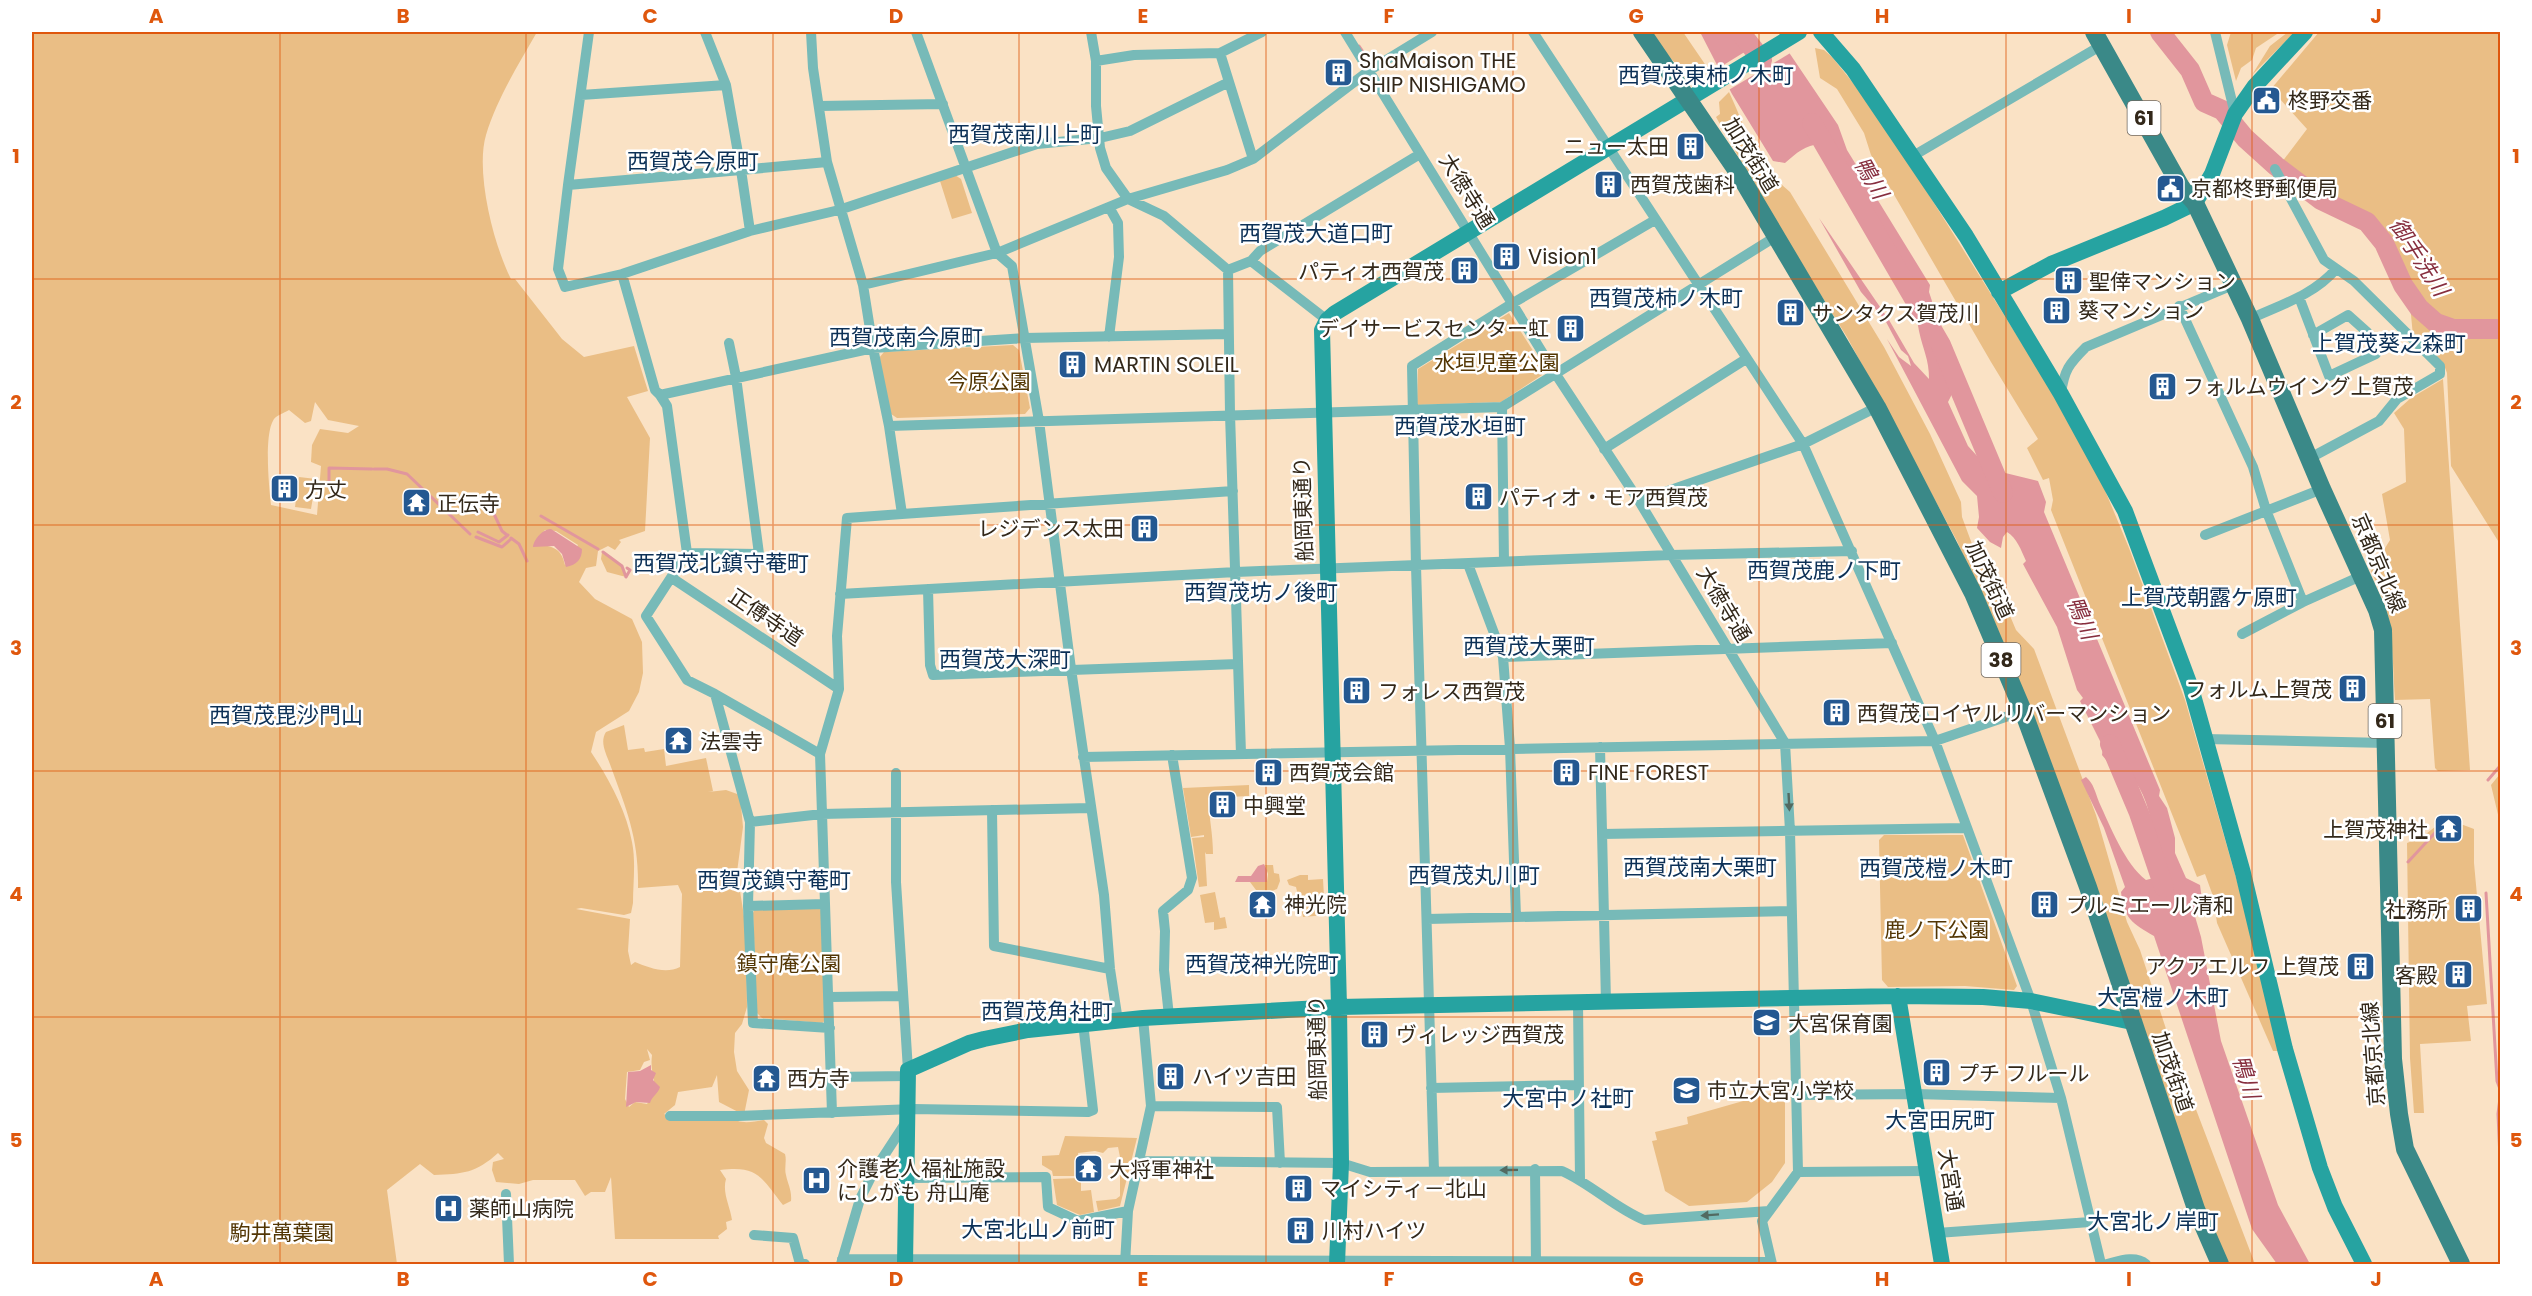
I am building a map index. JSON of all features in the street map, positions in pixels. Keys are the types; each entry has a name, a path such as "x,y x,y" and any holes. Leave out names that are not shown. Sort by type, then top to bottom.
{"main road":[{"name":"加茂街道","path":"1642,32 1739,174 1877,407 1973,593 2023,711 2088,887 2196,1209 2220,1264"},
{"name":"京都京北線","path":"2098,38 2181,187 2195,203 2250,319 2322,489 2377,610 2382,630 2393,1059 2399,1114 2405,1149 2462,1264"}],"street":[{"path":"589,32 558,269 565,287 622,274 750,231 839,210 1038,144 1100,138 1130,131 1229,82"},
{"path":"705,32 726,85 750,231"},
{"path":"811,32 813,68 827,162 839,210 863,285 889,426 902,514"},
{"path":"916,32 997,253 1012,266 1039,421 1048,503 1104,895 1110,969 1118,1021"},
{"path":"1091,32 1096,61 1096,106 1100,148 1106,168 1128,199 1164,216 1227,270 1227,334 1241,754"},
{"path":"1096,61 1134,55 1220,53 1262,32"},
{"name":"大徳寺通","path":"1345,32 1555,373 1638,501 1785,743 1790,831 1798,1172"},
{"path":"863,285 997,253 1128,199 1227,171 1253,159 1370,70 1432,32"},
{"path":"1533,32 1803,444 1935,741 2031,1001 2061,1098 2101,1264"},
{"path":"1251,261 1327,320 1799,32"},
{"path":"1821,32 1854,69 1966,236 2061,394 2125,511 2191,688 2243,873 2285,1049 2320,1168 2364,1264"},
{"path":"2215,32 2235,114"},
{"path":"1999,292 2051,264 2195,203 2212,174 2235,114 2254,87 2305,32"},
{"path":"1913,156 2098,38"},
{"path":"1220,53 1253,159"},
{"path":"581,95 726,85"},
{"path":"819,106 943,104"},
{"path":"1227,270 1251,261 1260,251 1420,154"},
{"path":"568,185 827,162"},
{"path":"2275,169 2324,260 2354,281 2440,366 2440,374 2397,399 2379,422 2310,458"},
{"path":"1109,207 1118,223 1119,257 1110,337"},
{"path":"1434,1171 1412,366 1513,303 1655,220"},
{"path":"889,426 1502,407 1775,237"},
{"path":"2250,319 2299,297 2325,281 2336,269"},
{"path":"622,274 655,390 667,406 687,553 646,616 687,680 715,693 820,754"},
{"path":"2061,394 2064,375 2070,363 2086,347 2233,285"},
{"path":"2299,297 2313,335 2329,376 2376,354 2367,332 2348,315 2313,335"},
{"path":"2179,306 2253,467 2266,510 2302,602"},
{"name":"船岡東通り","path":"1327,320 1322,330 1321,342 1339,1007 1341,1163 1337,1262"},
{"path":"660,395 873,348 1024,338 1227,334"},
{"path":"687,553 759,554 736,377 729,343"},
{"path":"1604,449 1746,358"},
{"path":"1502,407 1504,562"},
{"path":"1638,501 1803,444 1877,407"},
{"path":"2205,535 2322,489"},
{"path":"832,1113 830,998 820,754 839,689 837,636 847,518 1233,491"},
{"path":"840,594 1236,572 1671,555 1852,551"},
{"path":"1468,564 1503,657 1510,748 1516,917"},
{"path":"2242,634 2302,602 2361,576"},
{"name":"正傅寺道","path":"672,578 839,689"},
{"path":"928,589 930,665 933,675 1238,664"},
{"path":"1503,657 1892,643"},
{"path":"715,693 750,822 748,906 753,1023 830,1028"},
{"path":"1083,757 1935,741 2023,711"},
{"path":"2205,740 2386,743"},
{"path":"1600,747 1606,1002"},
{"path":"1169,1016 1164,970 1163,911 1188,890 1192,878 1172,755"},
{"path":"896,773 896,882 907,1073 905,1262"},
{"path":"750,822 822,814 1090,808"},
{"path":"992,810 994,946 1110,969"},
{"path":"1602,834 1966,828"},
{"path":"748,906 825,904"},
{"path":"1427,919 1792,911"},
{"path":"830,998 902,996"},
{"path":"832,1077 907,1073 976,1041 1028,1030 1169,1016 1339,1007 1898,996 1983,997 2031,1001 2132,1022"},
{"name":"大宮通","path":"1898,996 1942,1264"},
{"path":"1578,1003 1580,1179"},
{"path":"1125,1262 1128,1211 1151,1106 1143,1018"},
{"path":"670,1116 832,1113 907,1115 1093,1110 1083,1023"},
{"path":"1431,1088 1579,1085"},
{"path":"1795,1095 1915,1094 2061,1098"},
{"path":"1151,1106 1277,1107 1280,1163"},
{"path":"907,1115 860,1200 841,1262 1772,1263 1762,1221 1798,1172 1926,1171"},
{"path":"1139,1161 1341,1163 1370,1172 1535,1169 1562,1171 1580,1179 1632,1215 1644,1220 1769,1211"},
{"path":"1535,1169 1536,1263"},
{"path":"905,1178 1046,1177 1048,1207 1078,1221 1128,1211"},
{"path":"506,1194 509,1264"},
{"path":"1937,1233 2090,1222"},
{"path":"754,1235 793,1238 800,1264 805,1264"},
{"path":"2107,1264 2125,1259 2142,1261 2146,1264"}],"green space":[{"name":"駒井萬葉園","path":"32,32 537,32 496,108 483,150 488,208 498,248 511,279 515,279 562,339 584,357 634,346 648,391 627,397 650,438 645,531 619,540 621,542 615,550 608,546 598,551 596,566 586,568 579,582 595,599 632,619 642,642 643,673 639,692 629,711 596,732 591,752 616,795 626,818 634,857 633,903 631,913 624,915 576,909 630,919 628,951 631,965 635,962 663,970 680,967 682,894 678,885 638,888 634,840 627,812 604,749 603,740 606,732 624,725 628,750 644,748 645,752 664,749 666,766 706,758 713,791 708,792 726,790 740,795 743,827 737,872 746,929 747,1007 742,1024 735,1033 734,1052 737,1071 749,1090 744,1115 719,1102 717,1075 712,1087 678,1092 675,1105 664,1114 670,1117 728,1116 737,1121 746,1122 764,1120 768,1124 764,1138 766,1143 785,1154 785,1172 791,1201 783,1205 763,1180 751,1171 720,1170 726,1179 726,1194 732,1220 726,1222 727,1229 718,1236 719,1239 615,1239 611,1177 605,1192 591,1192 585,1196 575,1180 533,1180 519,1184 496,1182 492,1170 493,1162 504,1159 498,1153 483,1165 461,1173 434,1175 420,1164 387,1190 397,1264 32,1264","holes":["315,402 328,420 359,426 348,433 320,429 312,445 311,462 321,466 317,515 271,505 268,458 269,432 276,417 289,410 305,423 311,421","545,530 556,531 578,545 565,565 561,554 554,548 534,544","647,1049 652,1055 654,1091 647,1104 635,1102 629,1107 625,1099 627,1072 640,1070 644,1062 650,1060"]},
{"path":"1652,32 1683,32 1711,73 1690,71 1675,63"},
{"path":"2231,32 2280,32 2256,48 2252,60 2241,68 2236,81 2227,45"},
{"path":"2288,32 2295,32 2252,75 2270,46"},
{"path":"2319,32 2500,32 2500,544 2451,466 2447,373 2444,365 2413,336 2408,283 2381,232 2358,213 2319,195 2282,162 2307,129 2271,89"},
{"path":"1815,48 1824,50 1832,57 1862,94 1897,144 2058,401 2094,464 2129,548 2185,700 2247,916 2280,1051 2273,1051 2217,923 2213,896 2205,874 2197,877 2051,510 2053,500 2049,478 2043,480 2027,448 2038,439 1871,155 1864,133 1837,89 1820,78"},
{"path":"1729,92 1760,158 1768,170 1790,192 1884,347 1930,434 1961,502 1962,517 1972,544 1981,547 2016,630 2034,649 2096,815 2127,922 2140,950 2171,1044 2255,1264 2224,1264 2030,711 1957,541 1847,337 1773,218 1716,117 1720,114 1719,102"},
{"path":"955,175 961,179 972,213 952,219 940,181"},
{"name":"水垣児童公園","path":"1509,313 1544,368 1542,375 1501,402 1417,405 1418,369"},
{"name":"今原公園","path":"1013,345 1019,350 1030,408 1025,414 897,418 891,414 879,358 884,352"},
{"path":"2443,379 2470,770 2438,771 2435,768 2430,699 2395,700 2388,619 2379,588 2371,571 2390,540 2382,494 2406,482 2404,429 2394,413 2411,398"},
{"path":"299,477 316,479 311,509 295,507"},
{"path":"602,552 621,566 626,577 607,572 601,559"},
{"path":"2500,774 2500,823 2491,785"},
{"path":"1249,785 1249,796 1208,798 1213,854 1205,852 1207,886 1199,887 1192,838 1204,837 1204,835 1191,837 1183,788"},
{"path":"2440,823 2458,823 2474,829 2474,863 2487,1004 2467,1006 2471,1041 2420,1044 2424,1113 2414,1113 2410,1058 2407,843 2422,837"},
{"name":"鹿ノ下公園","path":"1884,835 1963,835 2017,986 2014,990 1965,986 1888,987 1882,980 1879,840"},
{"path":"1265,865 1273,865 1274,873 1279,874 1280,881 1277,889 1269,892 1256,890 1250,882 1267,882 1268,874"},
{"path":"1300,875 1308,875 1308,880 1323,879 1325,915 1303,917 1296,887 1289,885 1287,880"},
{"path":"1215,892 1220,918 1225,917 1227,928 1214,930 1214,922 1205,923 1200,895"},
{"name":"鎮守庵公園","path":"816,906 821,910 826,1020 822,1023 762,1018 757,1013 753,913 755,908"},
{"path":"1785,1089 1785,1163 1772,1182 1747,1202 1689,1206 1665,1191 1652,1141 1657,1140 1655,1132 1688,1124 1687,1117"},
{"path":"1065,1136 1137,1138 1120,1206 1098,1211 1096,1201 1116,1199 1120,1196 1118,1147 1108,1148 1103,1153 1095,1151 1078,1153 1079,1176 1053,1176 1052,1171 1042,1165 1042,1156 1059,1155"},
{"path":"1081,1178 1081,1191 1091,1190 1094,1212 1080,1215 1057,1205 1053,1179"}],"water":[{"path":"1700,32 1737,32 1756,48 1788,51 1838,125 1847,150 1930,285 1929,292 1932,301 1930,320 1937,332 1943,359 1955,377 1953,392 1948,402 1968,446 1989,469 2038,481 2046,502 2044,512 2160,790 2159,796 2167,808 2175,838 2175,853 2186,878 2200,885 2202,900 2194,913 2201,937 2221,1041 2278,1205 2310,1264 2277,1264 2252,1229 2154,936 2130,919 2124,908 2121,892 2125,887 2104,828 2081,780 2086,777 2091,782 2119,844 2131,864 2146,880 2154,878 2155,848 2149,812 2143,796 2135,782 2124,771 2111,766 2102,755 2103,747 2080,701 2083,698 2077,690 2057,627 2023,564 2026,561 2018,545 2007,532 2003,537 2001,548 1990,542 1977,528 1979,517 1977,496 1962,481 1887,339 1899,357 1911,366 1908,356 1901,350 1885,320 1861,292 1819,218 1889,320 1914,363 1929,379 1927,360 1918,326 1915,287 1856,182 1827,145 1809,146 1785,163 1773,161 1732,94"},
{"path":"551,529 582,549 580,559 576,563 566,567 562,554 554,546 533,547 539,535"},
{"path":"1264,864 1267,870 1267,882 1235,882 1238,876 1251,876 1258,866"},
{"path":"651,1065 651,1070 656,1073 653,1080 660,1087 658,1091 650,1103 636,1102 626,1107 628,1072 640,1071"}],"pier":[{"path":"1756,45 1789,48 1792,52 1727,91 1717,69"}],"waterway":[{"name":"鴨川","path":"1740,32 1762,60"},
{"name":"御手洗川","path":"2160,32 2190,70 2204,102 2222,110 2245,138 2276,166 2321,200 2367,222 2384,243 2403,285 2419,308 2436,323 2453,329 2500,329"},
{"path":"1359,46 1370,62"},
{"name":"鴨川","path":"1812,123 1941,345 2003,493"},
{"path":"329,481 329,468 372,469"},
{"path":"374,469 387,469 407,474 470,534"},
{"path":"494,514 502,531 507,535"},
{"path":"541,516 598,549"},
{"path":"478,532 499,542 508,535"},
{"path":"476,537 502,547 511,539"},
{"path":"511,538 519,544 527,561"},
{"path":"603,552 622,566 626,577"},
{"path":"626,577 630,570 627,568"},
{"name":"鴨川","path":"2110,744 2139,813 2164,887"},
{"path":"2488,780 2500,766"},
{"path":"2408,862 2445,822"},
{"path":"2486,893 2497,1081 2500,1089"},
{"path":"2500,1098 2498,1114 2500,1158"}],"place":[{"name":"ShaMaison THE SHIP NISHIGAMO","path":"1338,72"},
{"name":"柊野交番","path":"2267,100"},
{"name":"ニュー太田","path":"1690,146"},
{"name":"西賀茂歯科","path":"1609,184"},
{"name":"京都柊野郵便局","path":"2170,188"},
{"name":"Vision1","path":"1507,256"},
{"name":"パティオ西賀茂","path":"1465,271"},
{"name":"聖倖マンション","path":"2068,281"},
{"name":"葵マンション","path":"2057,310"},
{"name":"サンタクス賀茂川","path":"1791,313"},
{"name":"デイサービスセンター虹","path":"1570,328"},
{"name":"MARTIN SOLEIL","path":"1073,364"},
{"name":"フォルムウイング上賀茂","path":"2162,386"},
{"name":"方丈","path":"284,489"},
{"name":"パティオ・モア西賀茂","path":"1478,497"},
{"name":"正伝寺","path":"416,503"},
{"name":"レジデンス太田","path":"1145,528"},
{"name":"フォルム上賀茂","path":"2353,689"},
{"name":"フォレス西賀茂","path":"1357,691"},
{"name":"西賀茂ロイヤルリバーマンション","path":"1836,713"},
{"name":"法雲寺","path":"679,741"},
{"name":"西賀茂会館","path":"1268,772"},
{"name":"FINE FOREST","path":"1567,772"},
{"name":"中興堂","path":"1222,805"},
{"name":"上賀茂神社","path":"2449,829"},
{"name":"神光院","path":"1263,904"},
{"name":"プルミエール清和","path":"2045,905"},
{"name":"社務所","path":"2469,909"},
{"name":"アクアエルフ 上賀茂","path":"2360,966"},
{"name":"客殿","path":"2458,975"},
{"name":"大宮保育園","path":"1767,1023"},
{"name":"ヴィレッジ西賀茂","path":"1375,1034"},
{"name":"プチ フルール","path":"1937,1073"},
{"name":"ハイツ吉田","path":"1171,1076"},
{"name":"西方寺","path":"766,1078"},
{"name":"市立大宮小学校","path":"1686,1090"},
{"name":"大将軍神社","path":"1088,1169"},
{"name":"介護老人福祉施設 にしがも 舟山庵","path":"816,1180"},
{"name":"マイシティ－北山","path":"1299,1188"},
{"name":"薬師山病院","path":"448,1208"},
{"name":"川村ハイツ","path":"1301,1230"}],"district":[{"name":"西賀茂東柿ノ木町","path":"1706,75"},
{"name":"西賀茂南川上町","path":"1025,134"},
{"name":"西賀茂今原町","path":"693,161"},
{"name":"西賀茂大道口町","path":"1316,233"},
{"name":"西賀茂柿ノ木町","path":"1666,298"},
{"name":"西賀茂南今原町","path":"906,337"},
{"name":"上賀茂葵之森町","path":"2389,343"},
{"name":"西賀茂水垣町","path":"1460,426"},
{"name":"西賀茂北鎮守菴町","path":"721,563"},
{"name":"西賀茂鹿ノ下町","path":"1824,570"},
{"name":"西賀茂坊ノ後町","path":"1261,592"},
{"name":"上賀茂朝露ケ原町","path":"2209,597"},
{"name":"西賀茂大栗町","path":"1529,646"},
{"name":"西賀茂大深町","path":"1005,659"},
{"name":"西賀茂毘沙門山","path":"286,715"},
{"name":"西賀茂南大栗町","path":"1700,867"},
{"name":"西賀茂榿ノ木町","path":"1936,868"},
{"name":"西賀茂丸川町","path":"1474,875"},
{"name":"西賀茂鎮守菴町","path":"774,880"},
{"name":"西賀茂神光院町","path":"1262,964"},
{"name":"大宮榿ノ木町","path":"2163,997"},
{"name":"西賀茂角社町","path":"1047,1011"},
{"name":"大宮中ノ社町","path":"1568,1098"},
{"name":"大宮田尻町","path":"1940,1120"},
{"name":"大宮北ノ岸町","path":"2153,1221"},
{"name":"大宮北山ノ前町","path":"1038,1229"}]}
